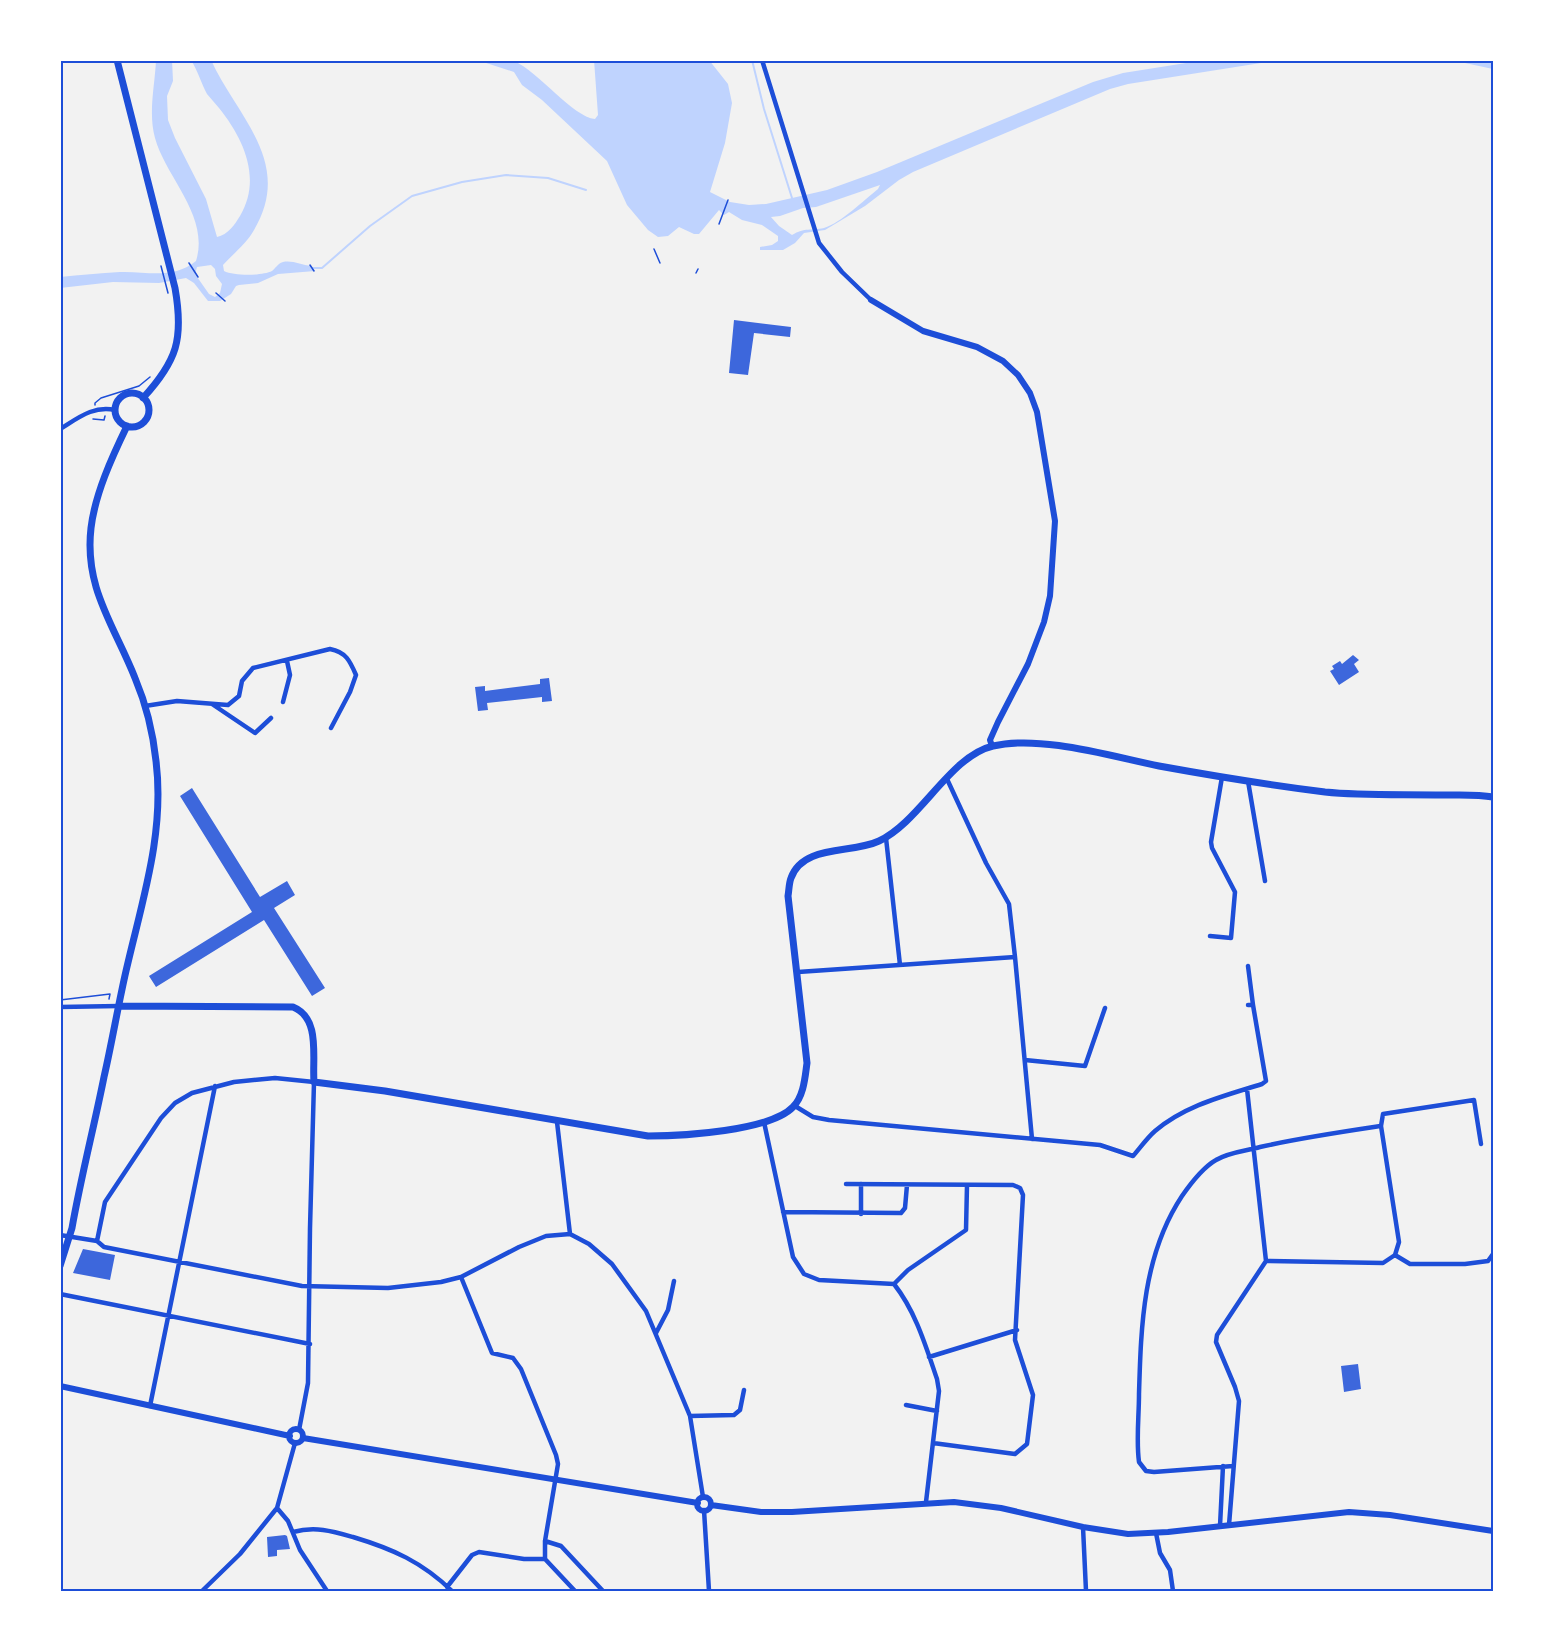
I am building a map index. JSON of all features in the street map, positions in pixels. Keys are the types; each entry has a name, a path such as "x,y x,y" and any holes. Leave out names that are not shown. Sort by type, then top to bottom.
{"main road":[{"path":"117,60 175,288 178,314 176,346 168,369 143,398"},
{"path":"128,394 143,398 148,408 146,419 138,426 127,426 118,420 115,410 119,400 128,394"},
{"path":"60,1266 69,1235 155,846 158,819 156,761 145,706 132,669 99,601 90,559 90,531 96,504 127,426"},
{"path":"119,1006 293,1007 304,1013 311,1024 314,1082 396,1093 648,1136 681,1135 764,1122 784,1115 795,1106 805,1083 807,1063 788,896 790,879 797,867 806,860 819,855 873,844 886,838 974,755 992,746 1023,743 1050,745 1222,777 1329,792 1493,797"}],"street":[{"path":"762,60 819,243 842,272 871,300 923,331 977,347 1003,361 1018,375 1030,393 1037,412 1055,521 1050,597 1044,622 1028,664 990,740 992,746"},
{"path":"60,429 95,409 115,410"},
{"path":"145,706 177,701 228,705 239,696 242,681 253,668 330,649 340,651 349,659 356,675 350,692 331,728"},
{"path":"283,702 290,675 287,661"},
{"path":"210,703 255,733 271,718"},
{"path":"1210,936 1231,938 1235,897 1233,886 1211,842 1222,777"},
{"path":"947,779 986,863 1010,904 1032,1139"},
{"path":"1247,781 1265,880"},
{"path":"886,838 900,965"},
{"path":"798,972 1015,957"},
{"path":"795,1106 813,1117 829,1120 1100,1145 1133,1156 1154,1132 1176,1116 1202,1103 1262,1084 1266,1077 1251,1005 1248,966"},
{"path":"60,1007 119,1006"},
{"path":"1025,1060 1085,1066 1105,1008"},
{"path":"97,1241 105,1202 161,1118 175,1103 192,1093 257,1078 314,1082 310,1344 308,1383 299,1430 303,1438"},
{"path":"150,1406 215,1086"},
{"path":"1229,1525 1239,1401 1216,1342 1217,1335 1266,1261 1247,1089"},
{"path":"1266,1261 1383,1263 1395,1255 1399,1242 1382,1126 1383,1114 1474,1100 1481,1144"},
{"path":"557,1122 570,1234"},
{"path":"764,1122 793,1257 804,1274 819,1280 894,1284 908,1270 966,1230 967,1185"},
{"path":"1233,1466 1154,1473 1146,1471 1139,1462 1140,1338 1149,1276 1160,1240 1174,1209 1190,1184 1208,1166 1228,1155 1297,1139 1382,1126"},
{"path":"846,1184 1013,1185 1020,1188 1023,1195 1015,1340 1033,1395 1027,1444 1015,1454 933,1443"},
{"path":"861,1184 861,1214"},
{"path":"783,1212 901,1213 905,1208 907,1185"},
{"path":"60,1235 97,1241 104,1247 179,1263 310,1287 415,1286 461,1276 546,1236 570,1234 590,1244 612,1264 646,1311 690,1416 703,1497 698,1503"},
{"path":"1395,1255 1410,1264 1454,1264 1488,1261 1493,1254"},
{"path":"461,1276 492,1353 513,1358 521,1370 556,1455 558,1464 544,1559"},
{"path":"656,1333 668,1311 674,1281"},
{"path":"894,1284 906,1300 929,1357 939,1391 927,1502"},
{"path":"60,1294 310,1344"},
{"path":"929,1357 1017,1330"},
{"path":"60,1386 290,1436 295,1443"},
{"path":"690,1416 734,1415 740,1410 744,1390"},
{"path":"906,1406 938,1411"},
{"path":"290,1436 293,1431 299,1430"},
{"path":"303,1438 698,1503"},
{"path":"295,1443 299,1443 303,1438"},
{"path":"202,1591 240,1554 278,1508 295,1443"},
{"path":"1220,1526 1223,1466"},
{"path":"703,1497 709,1499 711,1505"},
{"path":"704,1510 711,1505 784,1512 954,1502 1001,1508 1083,1527 1128,1534 1349,1512 1493,1531"},
{"path":"698,1503 700,1509 704,1510"},
{"path":"278,1508 294,1532 300,1550 327,1591"},
{"path":"704,1510 709,1591"},
{"path":"1083,1527 1086,1591"},
{"path":"294,1532 313,1528 324,1529 383,1546 414,1562 452,1591"},
{"path":"1156,1533 1160,1553 1170,1570 1173,1591"},
{"path":"545,1541 561,1546 603,1591"},
{"path":"447,1587 472,1555 478,1552 524,1559 544,1559 575,1591"}],"path":[{"path":"719,224 728,200"},
{"path":"654,249 660,263"},
{"path":"189,263 198,277"},
{"path":"310,265 314,272"},
{"path":"161,268 169,295"},
{"path":"696,273 698,269"},
{"path":"216,293 225,301"},
{"path":"95,409 95,403 101,398 139,386 157,372"},
{"path":"60,1000 110,994"}],"water":[{"path":"156,60 172,60 173,81 167,96 168,120 206,199 217,237 228,232 240,216 250,188 250,174 236,133 207,94 191,60 211,60 247,121 265,161 268,183 265,206 251,235 223,265 224,271 255,275 272,271 283,262 293,262 311,266 315,271 278,274 258,283 239,285 220,301 208,301 194,283 186,278 159,283 113,282 60,288 60,277 120,272 169,273 187,267 196,261 199,244 197,228 185,198 160,153 153,128 152,109","holes":["211,265 215,269 216,276 222,284 220,293 215,297 209,294 195,274 197,267"]},
{"path":"477,60 514,61 534,74 577,111 595,119 598,115 594,60 709,60 728,84 732,103 725,143 710,192 730,202 749,205 766,204 827,190 877,172 1093,82 1123,73 1205,60 1280,60 1128,84 1110,89 913,172 865,206 825,230 804,233 795,243 783,250 760,250 760,247 772,245 778,241 778,236 762,225 742,220 729,212 724,215 719,210 699,234 679,227 668,236 658,237 648,230 627,205 607,161 542,100 522,85 514,72","holes":["880,185 845,216 824,228 804,230 792,235 771,217 803,208 816,207"]},
{"path":"1451,60 1493,60 1493,69"}],"building":[{"path":"734,320 791,327 790,337 754,333 748,375 729,373"},
{"path":"1353,655 1359,660 1354,664 1359,672 1339,685 1330,671 1334,669 1332,666 1340,661 1342,664"},
{"path":"549,678 552,701 542,702 542,697 487,703 488,710 478,711 475,687 485,686 485,691 540,684 540,679"},
{"path":"192,788 260,897 287,881 295,895 274,908 325,988 312,996 264,920 156,987 149,976 252,912 180,796"},
{"path":"83,1249 115,1255 110,1280 73,1273"},
{"path":"1358,1364 1361,1389 1344,1392 1341,1366"},
{"path":"285,1535 290,1549 277,1550 277,1556 268,1557 267,1537"}],"waterway":[{"path":"752,60 764,109 792,198"},
{"path":"312,268 322,268 370,226 412,196 462,182 506,175 548,178 586,190"}]}
